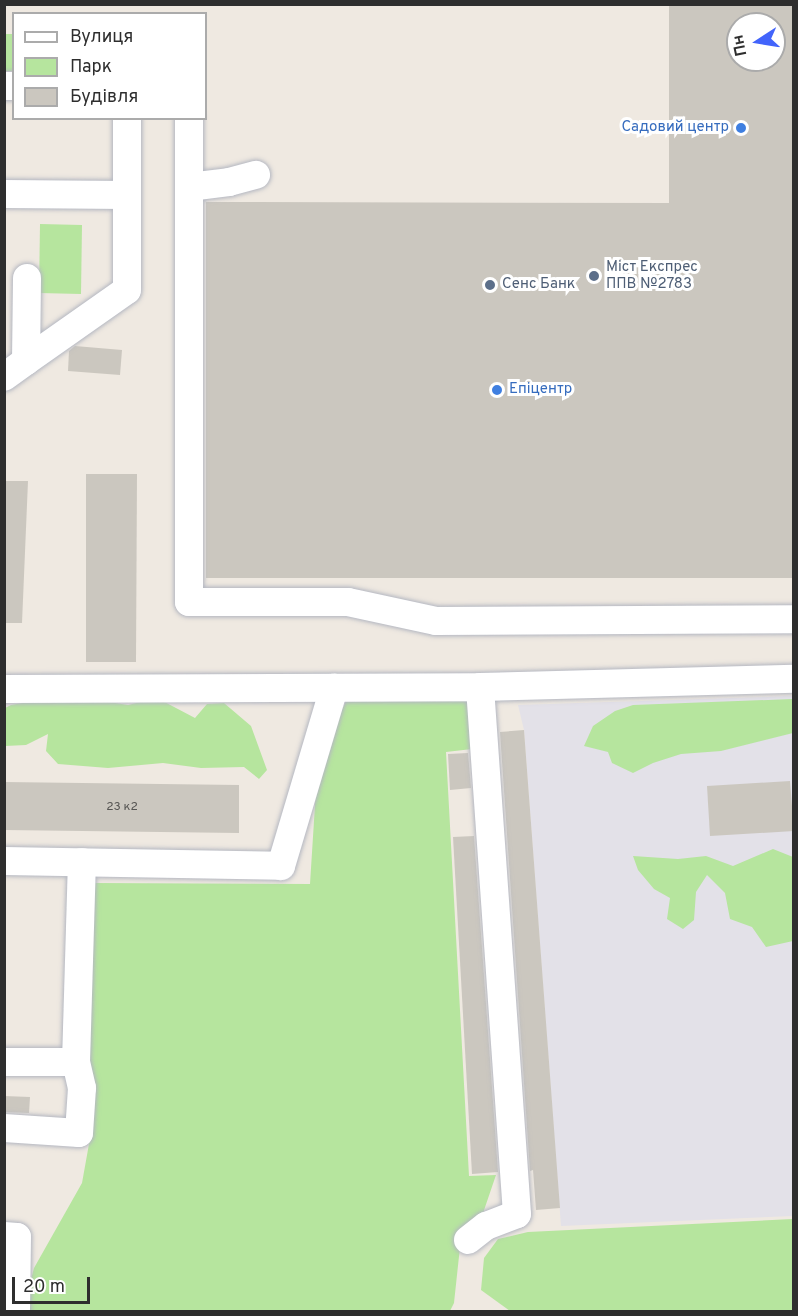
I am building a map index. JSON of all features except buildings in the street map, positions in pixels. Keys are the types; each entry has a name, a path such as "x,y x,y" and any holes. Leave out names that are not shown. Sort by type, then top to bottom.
{"lane":[{"path":"15,369 127,291 127,120"},
{"path":"189,120 189,602 348,602 436,621 794,619"},
{"path":"189,187 229,182 256,175"},
{"path":"4,194 127,195"},
{"path":"15,369 27,278"},
{"path":"4,689 480,687 794,679"},
{"path":"468,1240 486,1226 517,1214 480,687"},
{"path":"4,861 281,866 334,688"},
{"path":"4,1128 79,1133 82,1088 76,1062 82,862"},
{"path":"4,1062 76,1062"},
{"path":"4,1236 17,1236 16,1311"}],"shaded area":[{"path":"793,696 793,1216 561,1226 524,730 518,705"}],"green space":[{"path":"4,34 12,34 12,71 5,71"},
{"path":"40,224 82,225 81,294 39,293"},
{"path":"157,698 195,718 207,704 224,703 251,726 267,770 259,779 244,767 201,768 163,763 108,768 58,764 46,751 48,734 26,745 5,746 5,708 11,705 39,700 96,700 128,705"},
{"path":"793,699 793,733 721,751 681,754 653,763 633,773 612,763 608,752 584,746 593,726 615,711 633,705"},
{"path":"347,700 467,700 472,749 446,752 469,1176 496,1175 481,1219 460,1247 454,1303 450,1311 26,1312 26,1298 34,1268 82,1183 94,1116 85,1058 90,883 310,884 316,789 333,726"},
{"path":"773,849 793,857 793,941 766,947 752,927 730,919 725,893 707,875 696,892 694,920 683,929 667,919 670,898 654,889 638,870 633,856 678,859 706,856 733,866"},
{"path":"793,1219 793,1311 510,1311 481,1290 484,1258 498,1239 528,1232"}],"place":[{"name":"Садовий центр","path":"741,128"},
{"name":"Міст Експрес ППВ №2783","path":"594,276"},
{"name":"Сенс Банк","path":"490,285"},
{"name":"Епіцентр","path":"497,390"}]}
